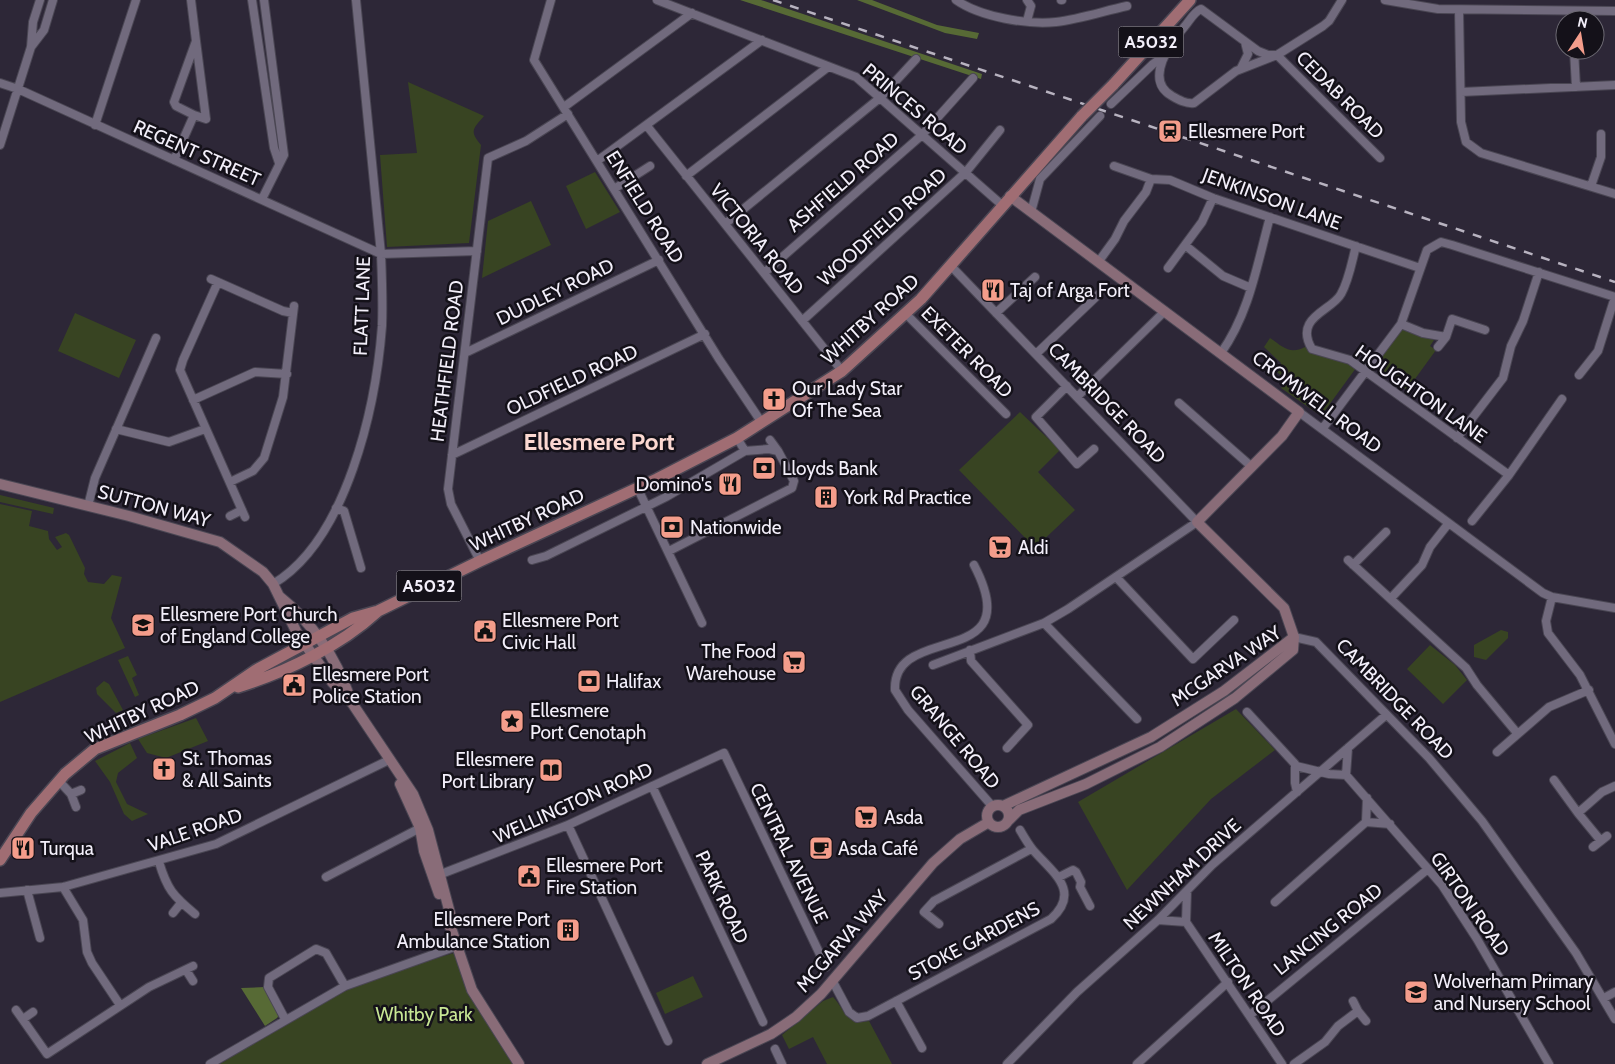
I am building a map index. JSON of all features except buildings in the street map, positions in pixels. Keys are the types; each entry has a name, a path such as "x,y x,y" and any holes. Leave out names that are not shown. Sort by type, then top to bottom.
{"main road":[{"name":"WHITBY ROAD","path":"0,860 30,813 59,781 95,749 180,715 226,691 256,670 352,618 378,611 637,487 657,480 737,438 842,371 905,313 951,266 1010,196 1190,0"},
{"name":"WHITBY ROAD","path":"226,691 265,679 314,655 360,628 378,611"}],"street":[{"path":"0,146 31,47 33,22 40,0"},
{"path":"31,47 44,30 53,0"},
{"path":"95,125 136,0"},
{"path":"191,0 206,119 176,106 174,102 196,40"},
{"path":"252,0 274,148 279,163"},
{"path":"262,199 284,155 284,141 264,0"},
{"name":"FLATT LANE","path":"273,584 308,555 323,534 336,508 360,448 370,403 382,325 381,254 356,0"},
{"name":"ENFIELD ROAD","path":"551,0 534,60 728,373 762,423"},
{"name":"PRINCES ROAD","path":"657,0 856,77 1002,205"},
{"path":"956,0 977,11 1027,20 1056,22 1127,6"},
{"path":"1278,54 1263,53 1204,10 1198,11 1172,41 1163,58 1160,86 1183,102 1194,103 1241,68 1278,54 1324,26 1342,0"},
{"path":"1385,0 1438,9 1555,11"},
{"path":"1438,9 1440,0"},
{"path":"1027,20 1031,1"},
{"path":"1459,10 1461,122 1466,142 1481,153 1615,194"},
{"path":"566,111 692,13"},
{"path":"597,161 762,40"},
{"path":"1241,68 1248,54 1244,40"},
{"name":"CEDAB ROAD","path":"1278,54 1380,158"},
{"path":"1111,104 1153,64 1163,58"},
{"path":"725,224 880,97 916,59"},
{"path":"1575,60 1576,87"},
{"path":"262,63 272,61"},
{"path":"686,176 828,67"},
{"name":"ASHFIELD ROAD","path":"764,273 922,135 973,78"},
{"name":"REGENT STREET","path":"0,83 18,89 381,254"},
{"path":"1460,92 1615,85"},
{"name":"HEATHFIELD ROAD","path":"480,561 451,504 448,490 488,158 526,141 566,111"},
{"path":"174,160 194,115"},
{"path":"1031,212 1040,179 1100,116"},
{"name":"VICTORIA ROAD","path":"647,126 842,371"},
{"name":"WOODFIELD ROAD","path":"802,321 966,172 1000,130"},
{"path":"1591,186 1601,157 1601,134"},
{"path":"614,188 650,166"},
{"name":"JENKINSON LANE","path":"1114,166 1151,179 1170,180 1213,198 1420,268"},
{"path":"1098,261 1115,240 1124,221 1146,192 1151,179"},
{"name":"CROMWELL ROAD","path":"1010,196 1448,524 1552,597 1615,608"},
{"path":"1168,268 1202,222 1213,198"},
{"path":"1221,353 1238,326 1251,288 1270,217"},
{"path":"1322,428 1401,324 1423,256 1434,244 1442,242 1615,297 1598,351 1580,375"},
{"path":"1185,245 1223,276 1251,288"},
{"name":"HOUGHTON LANE","path":"1356,246 1340,297 1316,315 1311,322 1308,339 1312,349 1350,360 1509,475"},
{"path":"381,254 477,251"},
{"name":"DUDLEY ROAD","path":"465,353 659,260"},
{"name":"CAMBRIDGE ROAD","path":"951,266 1198,522 1284,608 1294,637 1316,642 1429,758 1482,821 1576,953 1615,1018"},
{"path":"1457,438 1503,378 1511,346 1539,272"},
{"path":"996,313 1035,277"},
{"path":"230,482 253,472 264,458 283,397 294,309 283,311 214,281 182,365 181,374 244,514 230,516"},
{"path":"1036,354 1099,294"},
{"path":"1077,397 1165,311"},
{"name":"EXETER ROAD","path":"905,313 1006,414"},
{"path":"1438,347 1446,337 1452,319 1485,330"},
{"path":"1401,324 1423,333 1446,337"},
{"name":"OLDFIELD ROAD","path":"452,455 705,334"},
{"path":"88,506 96,478 156,338"},
{"path":"193,400 255,372 287,374"},
{"path":"1067,386 1036,417 1077,464 1094,449"},
{"path":"1472,521 1509,475 1562,399"},
{"path":"1179,403 1252,467"},
{"path":"933,666 970,650 1044,623 1198,522 1282,436 1299,412"},
{"path":"116,429 169,442 205,428"},
{"path":"737,438 745,451"},
{"path":"669,551 792,488 794,481 770,440"},
{"path":"532,560 546,556 666,497 745,451 770,449 778,451"},
{"name":"SUTTON WAY","path":"0,484 220,542 263,572 273,584 280,596 285,612 305,643 332,682 352,703"},
{"path":"637,487 702,623"},
{"path":"336,508 344,511 361,568"},
{"path":"1392,598 1422,565 1430,547 1448,524"},
{"path":"1386,532 1351,562 1466,668 1477,685 1518,733"},
{"name":"GRANGE ROAD","path":"974,565 984,584 989,604 985,620 978,630 904,661 896,676 894,690 908,710 998,807"},
{"path":"1116,577 1193,659 1234,620"},
{"name":"SUTTON WAY","path":"280,596 294,608 319,636 342,676 352,703"},
{"path":"1552,597 1546,621 1548,633 1580,675 1615,744"},
{"path":"1044,623 1137,719"},
{"name":"MCGARVA WAY","path":"998,807 1151,737 1224,691 1294,637"},
{"name":"MCGARVA WAY","path":"1009,820 1019,810 1086,784 1167,742 1235,698 1293,650 1294,637"},
{"path":"970,650 971,661 1028,725 1006,748"},
{"path":"1497,752 1550,707 1589,690"},
{"path":"352,703 413,794 423,826 424,850 437,876 450,927 472,990 519,1064"},
{"path":"1247,712 1296,766 1346,775 1348,748"},
{"name":"NEWNHAM DRIVE","path":"1007,1064 1077,992 1158,920 1212,866 1386,715"},
{"name":"WELLINGTON ROAD","path":"437,876 568,825 724,753"},
{"name":"CENTRAL AVENUE","path":"724,753 826,967"},
{"path":"389,760 423,826"},
{"name":"VALE ROAD","path":"0,893 63,887 159,862 216,844 389,760"},
{"path":"1296,766 1295,783 1297,792"},
{"name":"GIRTON ROAD","path":"1346,775 1442,886 1477,939 1550,1064"},
{"path":"1554,780 1557,789 1604,839 1593,847"},
{"path":"59,781 71,794 76,807"},
{"name":"PARK ROAD","path":"652,786 763,1022"},
{"path":"1578,813 1602,792 1615,786"},
{"path":"71,794 81,790"},
{"path":"1366,822 1367,798"},
{"path":"998,807 1009,814 1009,820 1000,827 989,822 988,814 998,807"},
{"name":"MCGARVA WAY","path":"706,1064 771,1034 796,1016 821,994 933,863 960,839 989,822"},
{"path":"1275,902 1366,822 1390,824"},
{"path":"568,825 668,1041"},
{"path":"326,877 423,826"},
{"path":"1020,830 1031,848 1059,877 1073,870 1076,872 1081,882 1080,887 1090,906"},
{"path":"939,924 924,912 934,901 1031,848"},
{"path":"159,862 165,885 173,896 195,914"},
{"name":"LANCING ROAD","path":"1250,1015 1428,868"},
{"name":"STOKE GARDENS","path":"832,980 849,1012 857,1018 868,1016 1051,919 1059,912 1064,902 1064,889 1059,877"},
{"path":"63,887 83,920 87,952 92,963 120,1005"},
{"path":"27,890 40,938"},
{"name":"MILTON ROAD","path":"1187,891 1186,922 1282,1064"},
{"path":"173,913 181,903"},
{"name":"MILTON ROAD","path":"1158,920 1186,922"},
{"path":"210,1064 345,986 457,946"},
{"path":"285,1019 268,987 268,982 270,978 316,949 326,953 345,986"},
{"path":"16,1010 47,1054 148,987 190,968 193,981"},
{"path":"1137,1064 1228,982"},
{"path":"1604,998 1615,992"},
{"path":"896,1001 922,1048"},
{"path":"1353,1001 1366,1021"},
{"path":"1294,1064 1326,1042 1338,1026 1358,1011"},
{"path":"23,1019 33,1012"},
{"path":"775,1048 782,1064"}],"green space":[{"path":"740,0 761,0 982,74 981,79"},
{"path":"857,0 872,0 937,25 979,33 977,39 945,33"},
{"path":"408,82 484,116 474,130 475,136 481,145 469,243 387,247 380,155 417,153"},
{"path":"595,172 620,212 586,229 566,186"},
{"path":"531,201 551,245 482,278 488,221"},
{"path":"75,313 136,340 119,378 58,351"},
{"path":"1402,329 1434,340 1430,346 1436,350 1407,390 1374,366"},
{"path":"1270,338 1287,349 1295,350 1305,347 1317,354 1356,368 1321,416 1281,388 1287,381 1277,372 1281,363 1264,347"},
{"path":"1020,412 1060,450 1038,472 1075,510 1035,548 959,470"},
{"path":"0,495 54,508 53,514 0,502"},
{"path":"0,504 32,511 29,526 48,531 49,539 57,550 62,547 55,537 66,533 69,535 85,568 84,574 88,582 104,584 112,575 122,577 111,618 125,648 0,702"},
{"path":"1501,630 1508,632 1508,638 1486,660 1474,657 1474,645"},
{"path":"1430,645 1455,665 1467,680 1443,704 1407,669"},
{"path":"128,656 137,675 132,678 139,695 135,697 118,660"},
{"path":"104,681 109,684 123,710 116,713 97,694 96,688"},
{"path":"1236,709 1275,750 1211,799 1127,890 1078,802"},
{"path":"196,718 208,741 166,758 147,753 138,739"},
{"path":"130,743 137,758 118,773 116,782 127,804 148,814 132,821 124,814 110,782 95,761"},
{"name":"Whitby Park","path":"454,953 470,991 515,1064 220,1064 283,1024 332,997 387,974"},
{"path":"693,976 703,997 665,1014 656,993"},
{"path":"265,987 280,1014 265,1026 241,988"},
{"path":"833,997 850,1019 861,1022 869,1021 892,1064 827,1064 813,1037 789,1049 782,1035 823,1001"}],"railway":[{"path":"773,0 1615,282"}],"place":[{"name":"Ellesmere Port","path":"1170,131"},
{"name":"Taj of Arga Fort","path":"993,290"},
{"name":"Our Lady Star Of The Sea","path":"774,399"},
{"name":"Lloyds Bank","path":"764,468"},
{"name":"Domino's","path":"730,484"},
{"name":"York Rd Practice","path":"826,497"},
{"name":"Nationwide","path":"672,527"},
{"name":"Aldi","path":"1000,547"},
{"name":"Ellesmere Port Church of England College","path":"143,625"},
{"name":"Ellesmere Port Civic Hall","path":"485,631"},
{"name":"The Food Warehouse","path":"794,662"},
{"name":"Halifax","path":"589,681"},
{"name":"Ellesmere Port Police Station","path":"294,685"},
{"name":"Ellesmere Port Cenotaph","path":"512,721"},
{"name":"St. Thomas & All Saints","path":"164,769"},
{"name":"Ellesmere Port Library","path":"551,770"},
{"name":"Asda","path":"866,817"},
{"name":"Turqua","path":"23,848"},
{"name":"Asda Café","path":"821,848"},
{"name":"Ellesmere Port Fire Station","path":"529,876"},
{"name":"Ellesmere Port Ambulance Station","path":"568,930"},
{"name":"Wolverham Primary and Nursery School","path":"1416,992"}],"district":[{"name":"Ellesmere Port","path":"599,441"}]}
